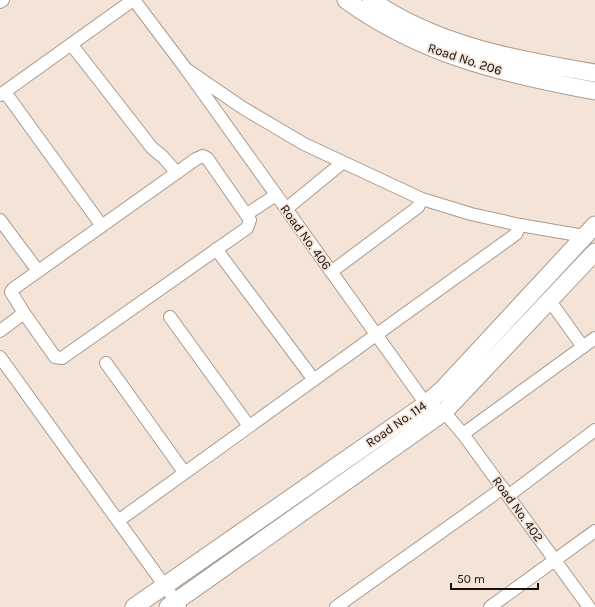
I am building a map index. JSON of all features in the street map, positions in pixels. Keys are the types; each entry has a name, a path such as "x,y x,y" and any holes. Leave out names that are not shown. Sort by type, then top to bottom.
{"street":[{"path":"102,226 2,94 134,0"},
{"name":"Road No. 406","path":"134,0 186,69 426,404"},
{"name":"Road No. 206","path":"346,0 391,29 436,51 488,68 541,81 595,91"},
{"name":"Road No. 206","path":"371,0 400,17 438,35 488,52 531,62 595,73"},
{"path":"71,44 152,148 177,172"},
{"path":"186,69 243,108 297,140 342,163 422,199 471,214 520,225 590,230"},
{"path":"207,158 248,214 250,220 249,226 62,358 55,357 11,292 38,271 177,172 196,159 207,158"},
{"path":"286,209 342,163"},
{"path":"248,214 276,194"},
{"path":"331,272 418,207 422,199"},
{"path":"0,220 38,271"},
{"path":"118,521 184,472 377,336 516,234 520,225"},
{"name":"Road No. 114","path":"134,607 426,404 442,390 590,230"},
{"path":"216,249 314,380"},
{"name":"Road No. 114","path":"175,605 444,412 595,252"},
{"path":"550,301 583,347"},
{"path":"0,331 24,313"},
{"path":"170,317 249,426"},
{"path":"463,434 595,338"},
{"path":"0,357 165,585 175,605"},
{"path":"106,363 184,472"},
{"path":"426,404 444,412"},
{"name":"Road No. 402","path":"444,412 463,434 589,607"},
{"path":"336,607 595,430"},
{"path":"490,607 595,531"}]}
